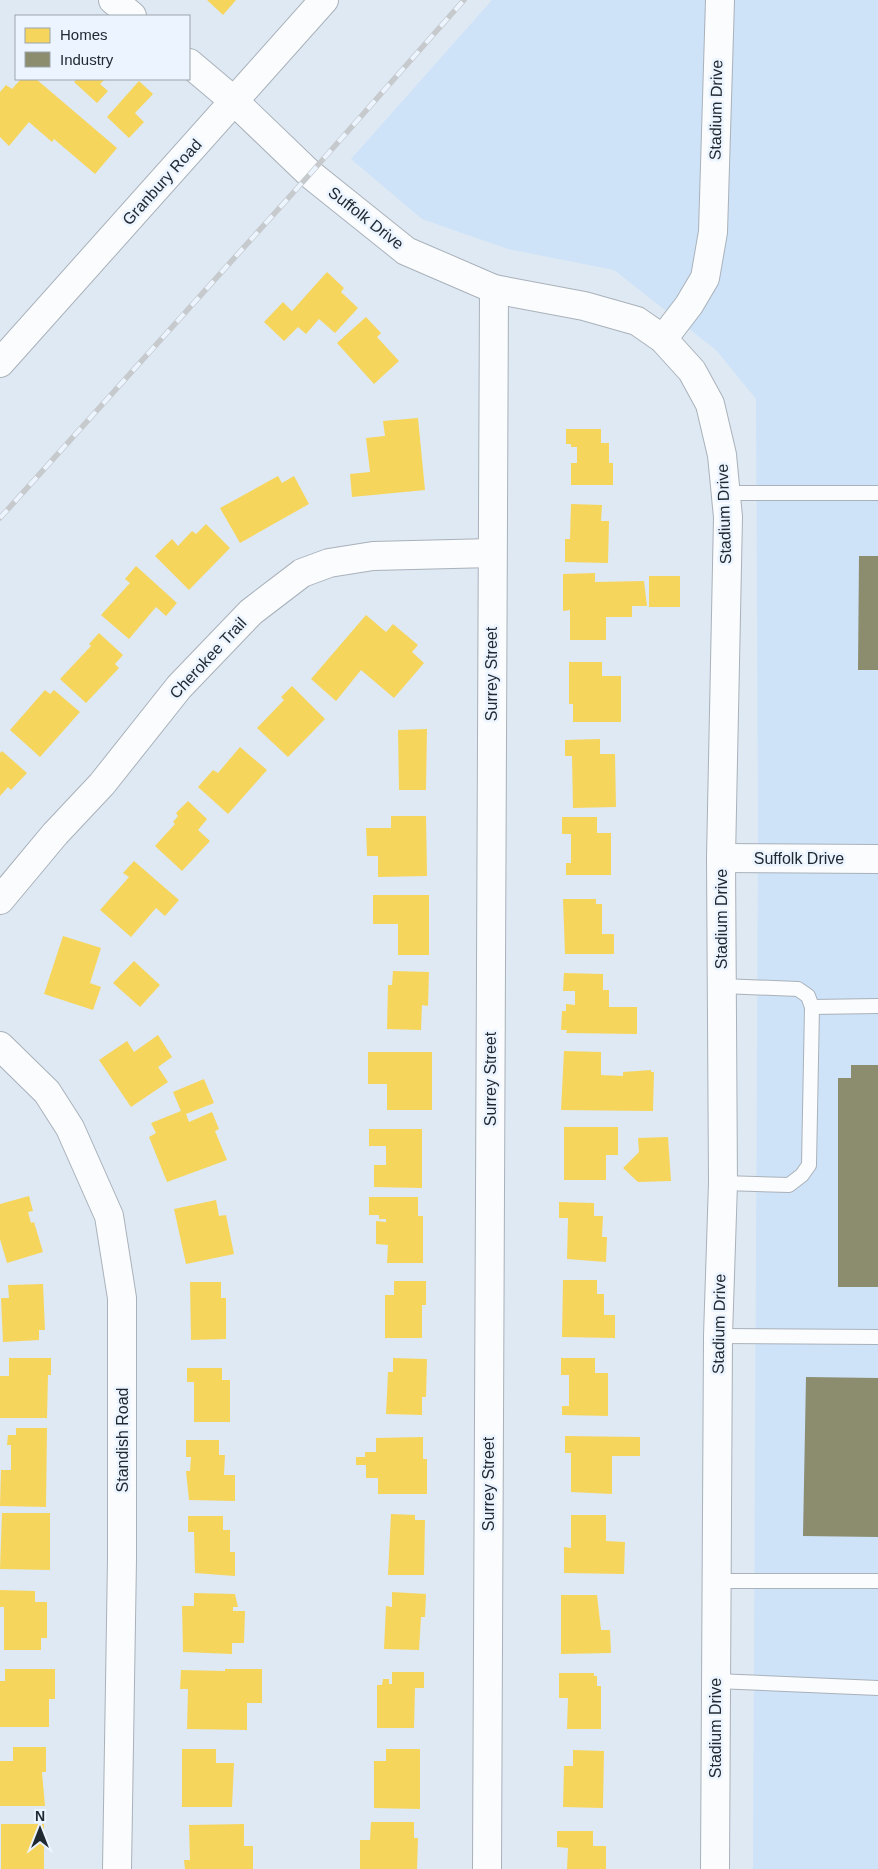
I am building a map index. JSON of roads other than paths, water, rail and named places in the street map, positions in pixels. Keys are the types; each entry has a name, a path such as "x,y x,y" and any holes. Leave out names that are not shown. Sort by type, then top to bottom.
{"street":[{"path":"113,0 131,15"},
{"name":"Granbury Road","path":"0,364 324,0"},
{"name":"Stadium Drive","path":"714,1869 718,1336 723,1183 721,858 728,517 722,455 710,404 692,371 663,339 689,305 705,278 713,232 720,0"},
{"name":"Suffolk Drive","path":"190,64 234,101 310,174 406,251 494,289 584,306 638,322 663,339"},
{"name":"Surrey Street","path":"486,1869 494,289"},
{"name":"Cherokee Trail","path":"0,900 55,834 102,784 179,687 251,612 302,574 329,563 373,556 492,553"},
{"name":"Suffolk Drive","path":"721,858 878,859"},
{"name":"Standish Road","path":"0,1046 47,1092 70,1128 109,1216 122,1298 122,1559 117,1869"}],"lane":[{"path":"725,493 878,493"},
{"path":"722,986 798,990 808,996 812,1006 809,1165 802,1175 789,1185 723,1183"},
{"path":"812,1006 878,1006"},
{"path":"718,1336 878,1337"},
{"path":"717,1581 878,1581"},
{"path":"716,1681 878,1688"}],"railway":[{"path":"0,518 464,0"}]}
